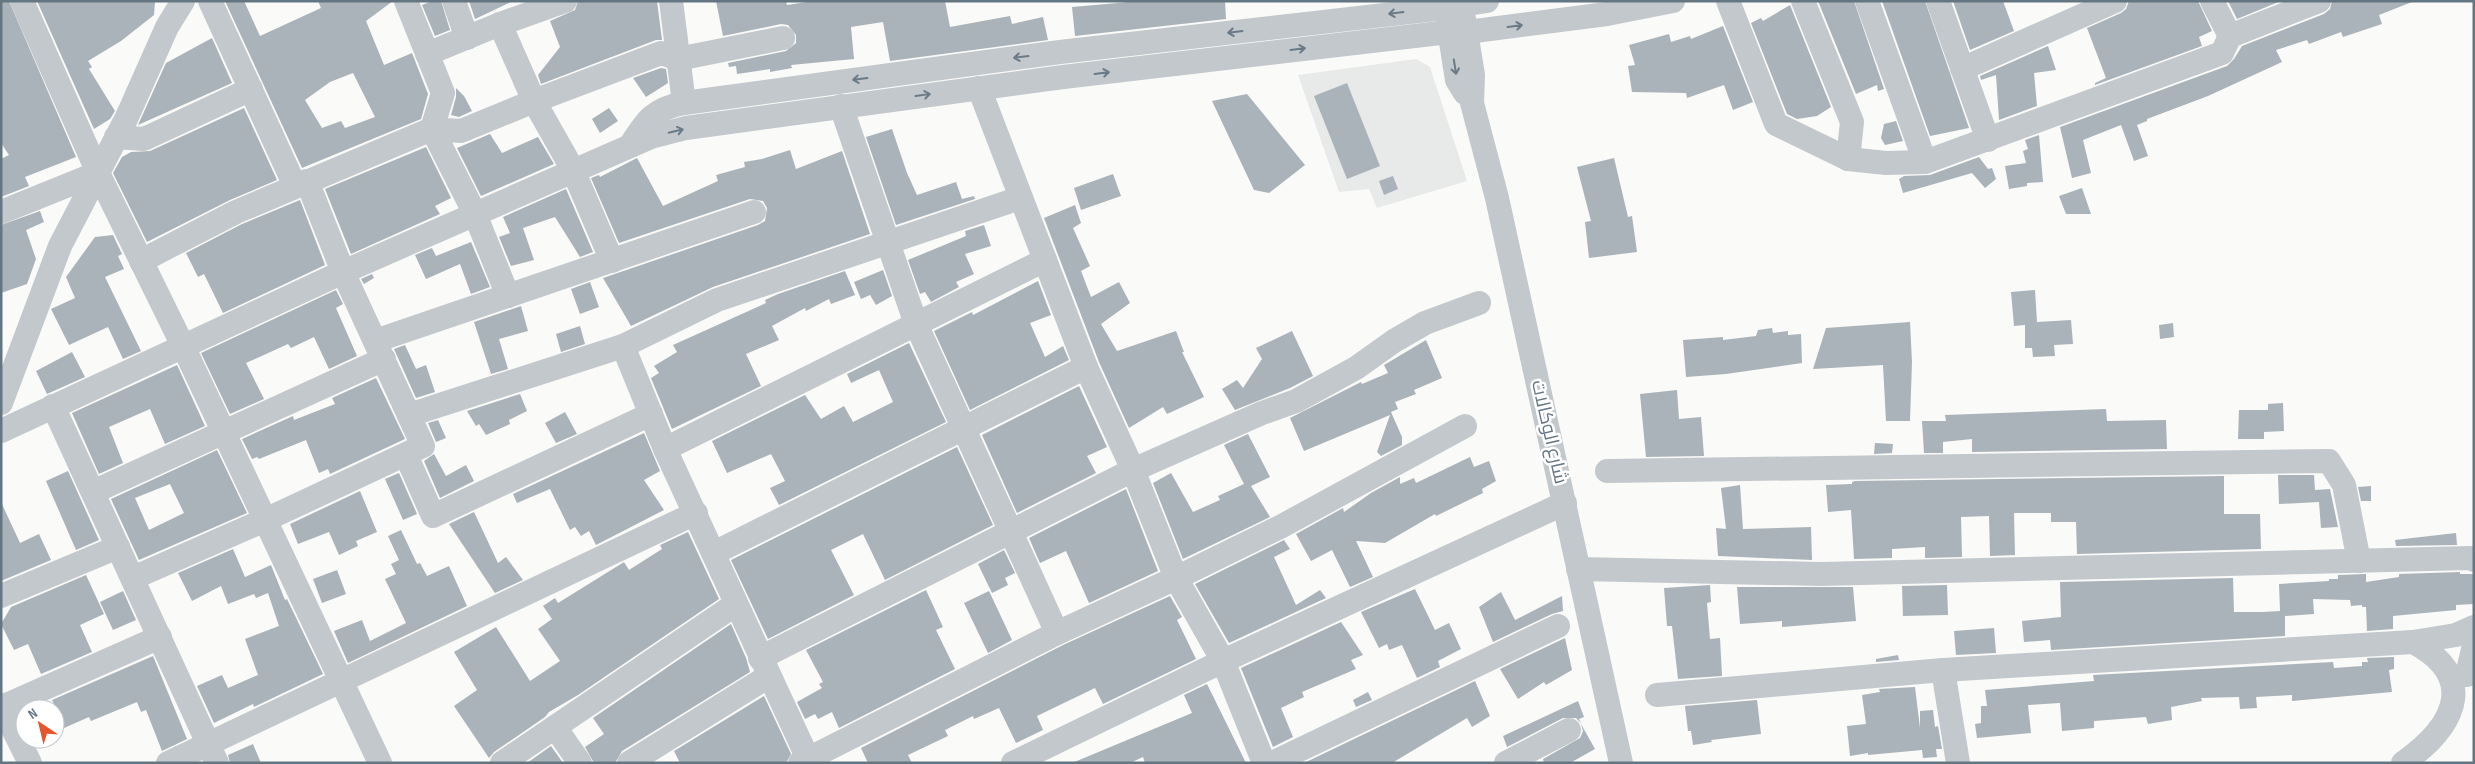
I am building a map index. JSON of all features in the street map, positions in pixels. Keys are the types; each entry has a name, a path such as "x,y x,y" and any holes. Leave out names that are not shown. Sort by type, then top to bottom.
{"street":[{"path":"22,1 98,173 183,346 380,763"},
{"path":"1,403 60,246 116,137 167,27 183,1"},
{"path":"133,578 265,520 423,446 301,184 251,89 210,1"},
{"path":"406,1 443,93 432,129 475,214 508,296"},
{"path":"454,1 467,38"},
{"path":"427,54 500,24 565,1"},
{"path":"671,1 684,103"},
{"path":"630,146 652,115 670,106 684,103 1060,52 1487,1"},
{"path":"1,431 343,272 651,137 686,128 841,106 1063,77 1607,14 1673,1"},
{"path":"1728,1 1776,124 1848,159 1924,162 2222,53 2230,36 2319,1"},
{"path":"1803,1 1852,122 1848,159"},
{"path":"1866,1 1924,162"},
{"path":"1938,1 1988,140"},
{"path":"1962,69 2115,1"},
{"path":"2212,1 2230,36"},
{"name":"شارع الوكالات","path":"1453,4 1458,32 1473,75 1472,103 1497,198 1621,763"},
{"path":"500,24 534,101 574,170 612,261"},
{"path":"141,261 236,212 432,129 461,131 661,53 678,59 783,38"},
{"path":"1060,52 1063,77"},
{"path":"979,88 1086,367 1133,470 1176,578 1223,661 1264,763"},
{"path":"116,137 144,139 251,89"},
{"path":"841,106 916,324 1057,633"},
{"path":"1,212 98,173"},
{"path":"409,414 623,346 717,300 1020,198"},
{"path":"93,492 224,432 379,350 508,296 754,212"},
{"path":"665,449 1045,260"},
{"path":"629,763 764,667 1010,533 1133,470 1262,413 1296,401 1356,368 1425,323 1479,303"},
{"path":"623,346 665,449 696,513 806,761 1057,633 1282,526 1465,426"},
{"path":"714,553 1086,367"},
{"path":"53,406 213,754"},
{"path":"406,455 433,516 651,414"},
{"path":"1607,471 2329,461 2344,485 2359,561"},
{"path":"1022,761 1223,661 1565,503"},
{"path":"168,763 213,754 341,681 696,513"},
{"path":"1,596 118,547"},
{"path":"1578,569 1821,574 2470,558 2474,560"},
{"path":"502,763 736,604"},
{"path":"1272,763 1558,626"},
{"path":"1657,695 1943,670 2413,642 2456,635 2474,628"},
{"path":"30,763 2,706 160,637"},
{"path":"2413,642 2438,650 2466,675"},
{"path":"2403,763 2460,714 2469,692 2466,675 2474,645"},
{"path":"1943,670 1958,763"},
{"path":"555,727 580,763"},
{"path":"1506,763 1569,730"}],"shaded area":[{"path":"1416,59 1430,67 1467,181 1377,208 1369,189 1339,192 1298,75"}],"building":[{"path":"1,1 9,1 76,157 25,177 29,186 1,197 1,159 9,155 1,143"},
{"path":"37,1 155,1 154,15 121,41 88,61 92,67 89,69 115,111 110,119 94,129"},
{"path":"225,1 244,1 260,36 321,8 318,1 393,1 366,21 384,65 412,53 428,94 421,119 302,168","holes":["353,73 375,117 345,128 341,121 322,128 305,100 330,82"]},
{"path":"432,1 441,1 450,30 435,36 422,5"},
{"path":"469,1 513,1 475,19"},
{"path":"578,1 657,1 662,40 656,40 541,84 538,75 560,47 550,21 575,10"},
{"path":"716,1 786,1 787,5 813,1 945,1 950,27 1010,16 1012,24 1043,17 1048,40 890,61 883,22 851,27 854,59 791,65 792,68 770,72 770,69 737,74 736,66 729,67 728,63 786,51 796,43 796,35 788,25 781,24 723,36"},
{"path":"1141,1 1225,1 1226,19 1075,36 1072,7"},
{"path":"1818,1 1854,1 1884,89 1878,91 1877,85 1856,94"},
{"path":"1882,1 1925,1 1969,128 1930,136"},
{"path":"1953,1 2003,1 2014,31 1970,50"},
{"path":"2129,1 2198,1 2212,31 2199,37 2202,46 2095,85 2095,83 2106,78 2087,28 2121,13 2126,9"},
{"path":"2228,1 2281,1 2237,19"},
{"path":"2332,1 2412,2 2379,15 2382,24 2343,37 2341,32 2309,44 2307,40 2276,50 2282,62 2208,96 2147,119 2147,121 2137,125 2148,156 2134,161 2121,125 2083,140 2091,173 2072,178 2060,127 2227,66 2242,46 2324,14 2330,9"},
{"path":"1790,5 1831,107 1817,116 1797,119 1787,114 1751,23 1761,18 1763,21"},
{"path":"1723,26 1753,102 1733,110 1724,85 1687,98 1686,93 1632,92 1628,66 1635,65 1629,45 1669,34 1671,42 1690,36 1691,39"},
{"path":"212,38 232,83 138,125 166,63"},
{"path":"2048,46 2056,70 2034,73 2037,106 1999,120 1996,75 1981,80 1980,76"},
{"path":"661,68 666,69 668,83 646,97 633,78"},
{"path":"1347,83 1380,166 1347,179 1314,96"},
{"path":"456,88 464,96 472,111 459,117 451,115 456,97"},
{"path":"1247,94 1305,165 1269,193 1254,190 1212,101"},
{"path":"244,108 277,180 230,200 147,242 113,173 122,157 131,152 150,151"},
{"path":"609,108 618,121 600,133 592,119"},
{"path":"1896,121 1903,141 1885,145 1881,138 1884,124"},
{"path":"892,129 907,173 917,195 956,182 962,199 974,196 975,199 896,225 866,137"},
{"path":"490,134 502,153 538,137 554,164 481,196 457,148"},
{"path":"2039,135 2043,182 2027,183 2027,186 2009,189 2005,166 2026,163 2023,151 2028,149 2025,140"},
{"path":"426,147 451,198 435,206 440,214 351,254 325,189"},
{"path":"790,150 796,169 842,151 870,234 713,287 631,326 603,278 758,225 765,221 767,208 763,201 750,199 619,243 591,178 599,175 600,177 637,158 663,206 718,181 716,175 745,167 744,162 762,159"},
{"path":"1979,157 1988,169 1992,168 1996,179 1985,188 1972,173 1903,193 1899,179 1904,176 1930,175"},
{"path":"1614,158 1628,217 1632,216 1637,252 1589,258 1585,222 1591,221 1577,167"},
{"path":"1113,174 1121,196 1081,210 1074,188"},
{"path":"1393,176 1398,189 1384,195 1379,181"},
{"path":"2082,188 2091,214 2066,214 2059,196"},
{"path":"566,189 593,252 580,257 555,217 523,228 534,260 511,266 499,237 510,233 503,217"},
{"path":"300,200 325,265 223,313 204,274 198,277 186,253 242,224"},
{"path":"1075,205 1081,223 1073,228 1090,266 1081,271 1091,297 1119,282 1130,303 1101,324 1117,351 1176,331 1184,352 1182,352 1204,397 1167,414 1163,407 1129,428 1099,362 1044,218"},
{"path":"40,211 44,222 26,230 36,259 27,284 1,293 1,225"},
{"path":"984,225 991,246 965,254 974,274 956,282 959,287 931,302 925,292 920,294 908,260 966,236 965,231"},
{"path":"113,235 122,254 118,256 124,269 105,277 141,351 123,359 108,327 69,345 51,309 75,298 66,277 95,237"},
{"path":"471,242 490,287 471,294 460,264 426,279 415,255 432,248 436,256"},
{"path":"883,270 892,296 876,305 870,295 861,299 854,282"},
{"path":"845,271 855,295 831,304 829,299 806,311 805,308 772,326 779,340 746,354 761,386 672,429 651,378 659,373 654,366 677,352 673,345 766,303 765,300 778,294"},
{"path":"372,274 374,278 364,284 361,279"},
{"path":"1038,281 1051,315 1030,323 1045,357 1063,346 1069,360 970,410 934,331 972,312 973,315"},
{"path":"590,282 599,307 580,314 571,289"},
{"path":"336,290 343,304 336,308 357,356 329,369 314,337 291,348 288,344 246,363 264,399 230,414 201,353"},
{"path":"2035,290 2037,322 2071,320 2073,344 2054,345 2055,356 2033,357 2032,348 2025,348 2025,325 2014,326 2011,292"},
{"path":"521,306 528,331 499,339 508,369 491,374 474,322"},
{"path":"1910,322 1912,362 1910,421 1886,421 1883,365 1813,369 1826,328"},
{"path":"2173,323 2174,337 2160,339 2159,325"},
{"path":"580,326 585,344 561,352 556,334"},
{"path":"1772,328 1773,333 1788,331 1788,335 1801,334 1802,363 1726,374 1686,377 1683,340 1723,337 1723,340 1756,336 1758,330"},
{"path":"1292,331 1313,376 1290,388 1235,410 1222,389 1237,380 1243,388 1262,359 1256,348"},
{"path":"1426,340 1442,378 1414,390 1416,394 1395,402 1398,409 1391,412 1402,437 1402,445 1381,456 1377,452 1390,415 1304,451 1290,418 1361,382 1362,384 1388,373 1384,365"},
{"path":"909,343 946,422 779,505 770,488 785,481 771,454 727,473 712,441 805,395 821,419 844,406 853,422 893,402 879,370 851,383 847,374"},
{"path":"405,345 416,369 426,365 435,392 416,398 394,349"},
{"path":"72,352 85,377 47,394 36,371"},
{"path":"177,365 205,426 165,444 150,409 109,427 123,463 99,474 72,413"},
{"path":"376,378 405,439 330,474 328,469 319,473 306,440 259,459 257,457 252,459 242,439 293,416 294,420 335,404 332,398"},
{"path":"1079,386 1107,447 1087,456 1096,473 1017,513 982,435"},
{"path":"1677,390 1679,419 1701,417 1704,456 1646,457 1640,394"},
{"path":"520,394 527,411 509,420 510,424 486,435 479,424 476,426 467,411"},
{"path":"2283,403 2284,431 2264,432 2264,439 2238,439 2239,410 2268,410 2268,404"},
{"path":"2106,409 2107,421 2166,420 2167,449 1972,452 1972,439 1943,442 1943,453 1924,453 1922,421 1946,421 1945,415"},
{"path":"565,412 577,434 556,443 545,423"},
{"path":"438,420 446,438 436,442 428,423"},
{"path":"644,433 660,471 644,480 664,510 596,545 589,531 581,536 575,527 570,530 550,489 517,503 513,494"},
{"path":"1248,434 1270,477 1251,486 1270,517 1183,559 1153,483 1171,473 1193,512 1220,500 1218,496 1244,484 1224,445"},
{"path":"1875,443 1893,444 1892,453 1874,454"},
{"path":"957,447 993,525 885,580 863,534 831,550 854,595 768,639 731,560"},
{"path":"217,450 247,513 139,560 111,499","holes":["170,484 184,513 149,530 135,498"]},
{"path":"434,454 446,476 466,465 474,481 440,498 424,461"},
{"path":"1470,457 1474,467 1489,461 1496,481 1482,489 1483,493 1436,516 1435,514 1385,543 1356,541 1373,577 1350,587 1332,550 1311,561 1296,534 1343,508 1344,512 1371,493 1400,477 1400,484 1414,478 1416,483"},
{"path":"68,471 99,540 76,550 46,481"},
{"path":"399,473 417,514 403,520 385,479"},
{"path":"2278,475 2314,475 2315,490 2330,489 2338,527 2321,528 2319,502 2279,504"},
{"path":"2224,476 2224,514 2260,514 2261,549 2077,554 2076,522 2051,522 2051,513 2014,513 2015,555 1990,556 1989,516 1961,517 1962,557 1925,558 1925,547 1892,549 1892,558 1854,559 1851,510 1828,512 1826,485 1852,484 1855,481"},
{"path":"1740,485 1743,529 1811,527 1812,560 1718,556 1716,528 1726,529 1721,488"},
{"path":"2371,486 2371,501 2361,501 2358,487"},
{"path":"1126,489 1158,571 1089,603 1066,551 1040,563 1029,538"},
{"path":"360,491 377,532 356,541 358,546 339,555 329,532 298,544 290,524"},
{"path":"1,502 20,543 39,534 51,560 1,581"},
{"path":"474,512 498,563 506,557 523,580 495,593 449,524"},
{"path":"401,530 417,564 420,563 427,576 449,566 467,606 348,663 334,631 362,620 370,641 406,623 385,579 396,574 391,564 399,560 388,536"},
{"path":"688,532 719,599 578,695 549,712 545,717 494,752 489,758 454,706 477,690 454,652 496,627 530,681 560,661 538,629 552,619 543,606 555,598 558,603 624,562 629,570 662,549 660,545"},
{"path":"2456,533 2457,545 2396,546 2395,540"},
{"path":"1284,540 1290,549 1274,557 1296,605 1320,590 1326,598 1229,643 1195,584"},
{"path":"233,549 245,577 271,565 285,600 287,599 323,674 254,707 253,704 214,723 197,686 222,675 228,688 258,675 245,639 279,626 268,593 256,598 254,594 228,604 221,586 192,601 178,573"},
{"path":"1004,550 1015,573 1005,578 1008,585 992,593 978,564"},
{"path":"337,570 346,594 322,603 313,579"},
{"path":"2460,572 2460,574 2474,574 2474,604 2456,605 2456,610 2393,616 2393,629 2367,631 2366,607 2362,607 2362,605 2351,606 2350,600 2313,599 2314,614 2285,616 2285,636 2051,650 2050,640 2024,642 2022,621 2061,617 2060,582 2233,578 2234,612 2262,612 2280,611 2279,584 2329,581 2329,579 2338,579 2338,575 2366,574 2366,582 2399,577 2399,574"},
{"path":"86,575 104,614 80,625 92,652 41,674 28,644 14,650 1,624 11,607"},
{"path":"1710,585 1711,602 1707,603 1710,639 1720,638 1722,676 1678,679 1672,626 1667,626 1664,588"},
{"path":"1947,585 1948,615 1903,616 1902,586"},
{"path":"1737,587 1853,587 1856,621 1782,627 1782,621 1740,624"},
{"path":"1415,589 1435,630 1449,623 1461,649 1438,661 1440,667 1417,678 1402,645 1389,650 1387,644 1379,648 1361,612"},
{"path":"926,590 943,627 936,630 955,669 839,728 832,712 818,719 815,714 805,719 797,702 822,688 819,684 823,682 806,650"},
{"path":"123,591 136,620 113,630 100,602"},
{"path":"989,591 1012,640 988,653 964,603"},
{"path":"1501,592 1515,620 1562,596 1563,611 1552,614 1493,642 1479,607"},
{"path":"1170,596 1182,617 1177,620 1196,659 1103,704 1095,688 1037,716 1043,730 1016,743 999,708 974,719 973,716 945,730 948,736 908,755 912,763 868,763 861,748 1063,645"},
{"path":"1341,622 1363,655 1351,660 1356,669 1302,692 1304,697 1281,708 1293,737 1273,747 1241,668"},
{"path":"731,624 750,672 622,751 615,763 594,763 585,747 604,734 593,718"},
{"path":"1994,628 1996,653 1956,655 1954,631"},
{"path":"1565,638 1572,670 1546,685 1544,682 1518,699 1500,669"},
{"path":"1898,655 1899,660 1876,662 1876,659"},
{"path":"153,656 187,739 162,751 146,710 141,712 137,702 91,721 89,717 65,728 65,699 54,699"},
{"path":"2394,657 2394,669 2389,670 2392,692 2292,701 2292,695 2256,697 2257,708 2240,709 2239,697 2201,698 2202,701 2171,707 2172,720 2148,724 2146,717 2094,721 2094,728 2062,731 2060,703 2028,705 2031,733 1977,738 1975,724 1981,723 1981,706 1987,706 1985,690 2094,681 2093,675 2333,662 2334,668 2362,666 2362,662 2368,662 2367,658"},
{"path":"1475,681 1490,716 1472,727 1467,718 1392,763 1304,763"},
{"path":"1207,684 1246,763 1145,763 1143,757 1130,763 1072,763 1192,713 1184,695"},
{"path":"1915,687 1920,728 1920,711 1933,710 1935,727 1938,726 1942,749 1936,749 1937,757 1923,758 1922,750 1850,756 1847,726 1866,724 1862,695 1880,692 1879,689"},
{"path":"1368,692 1372,700 1356,707 1353,700"},
{"path":"764,696 791,754 786,763 680,763 674,751"},
{"path":"1757,700 1761,734 1711,740 1712,742 1693,745 1691,731 1688,731 1685,706"},
{"path":"1578,701 1584,717 1579,719 1581,723 1576,718 1563,718 1507,747 1503,736"},
{"path":"1581,724 1595,749 1570,763 1544,763 1543,759 1580,738 1583,731"},
{"path":"253,744 261,763 230,763 228,755"},
{"path":"551,746 563,763 527,763"}]}
